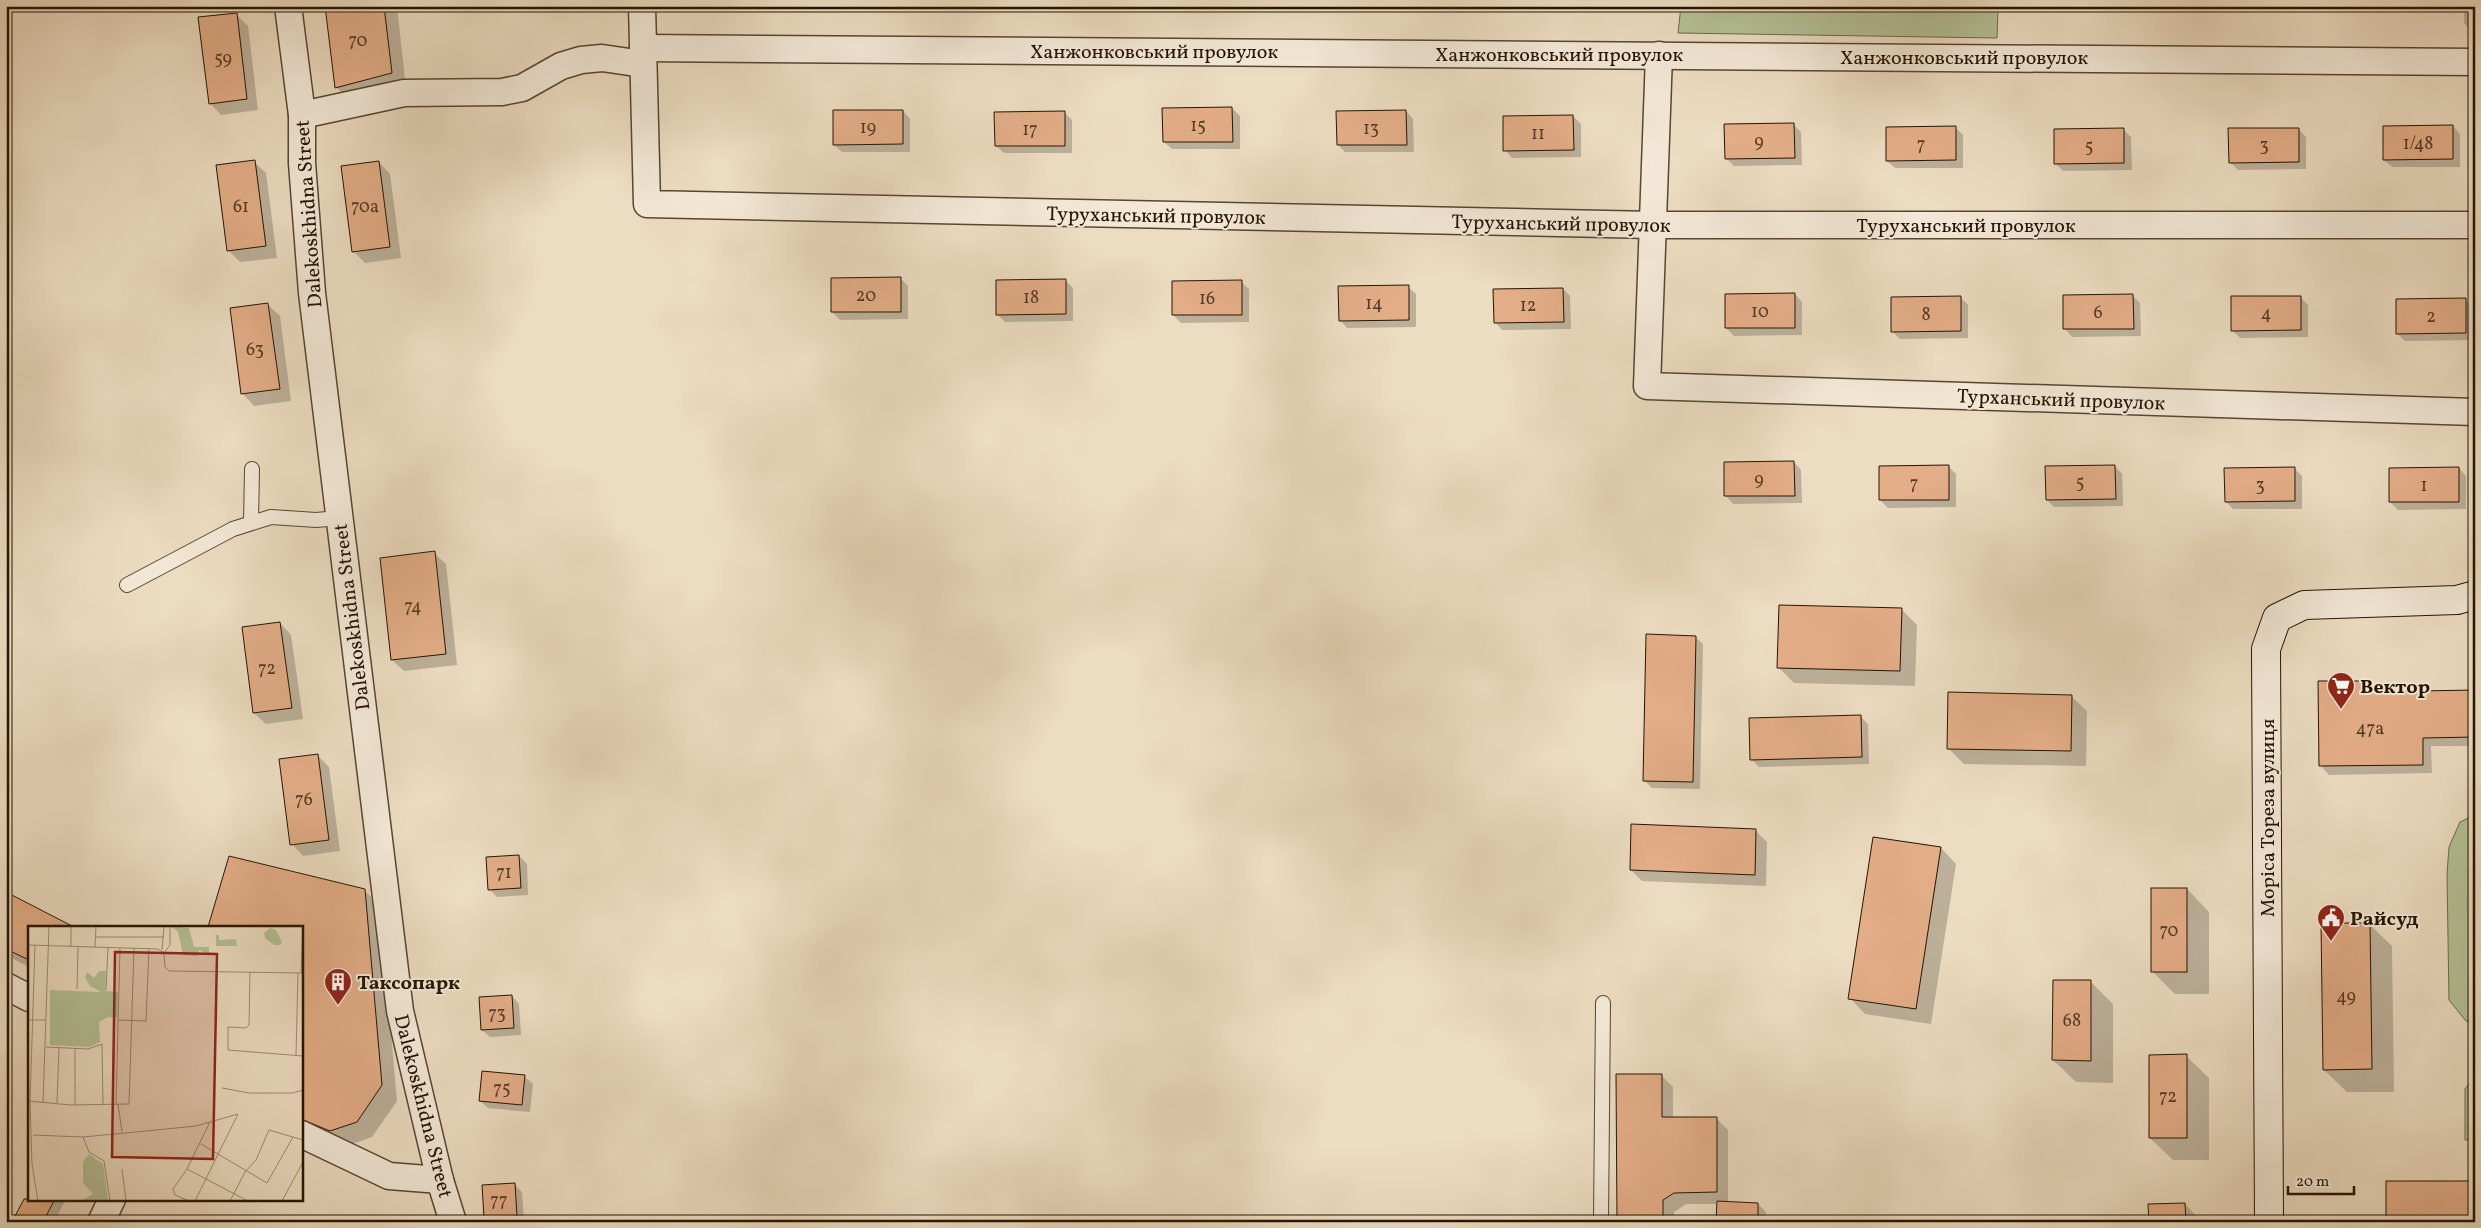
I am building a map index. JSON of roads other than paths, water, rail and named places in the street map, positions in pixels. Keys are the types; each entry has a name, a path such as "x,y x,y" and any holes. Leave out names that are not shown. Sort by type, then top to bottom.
{"street":[{"name":"Dalekoskhidna Street","path":"288,6 302,115 302,163 312,293 400,1011 440,1180 453,1222"},
{"path":"642,6 643,56"},
{"name":"Ханжонковський провулок","path":"302,115 404,93 502,92 522,88 561,66 580,60 643,56 1658,55 2475,62"},
{"path":"1653,225 1658,55"},
{"name":"Туруханський провулок","path":"643,56 647,204 1653,225 2475,225"},
{"name":"Турханський провулок","path":"1653,225 1647,386 2475,412"},
{"name":"Моріса Тореза вулиця","path":"2269,1222 2266,649 2277,618 2304,605 2457,600 2475,595"},
{"path":"6,986 28,997"},
{"path":"302,1134 389,1176 440,1180"},
{"path":"101,1222 112,1200"}],"lane":[{"path":"252,469 252,523"},
{"path":"127,585 233,530 252,523 271,517 316,520 339,518"},
{"path":"1601,1222 1603,1003"}],"place":[{"name":"Вектор","path":"2341,710"},
{"name":"Райсуд","path":"2331,942"},
{"name":"Таксопарк","path":"338,1006"}]}
